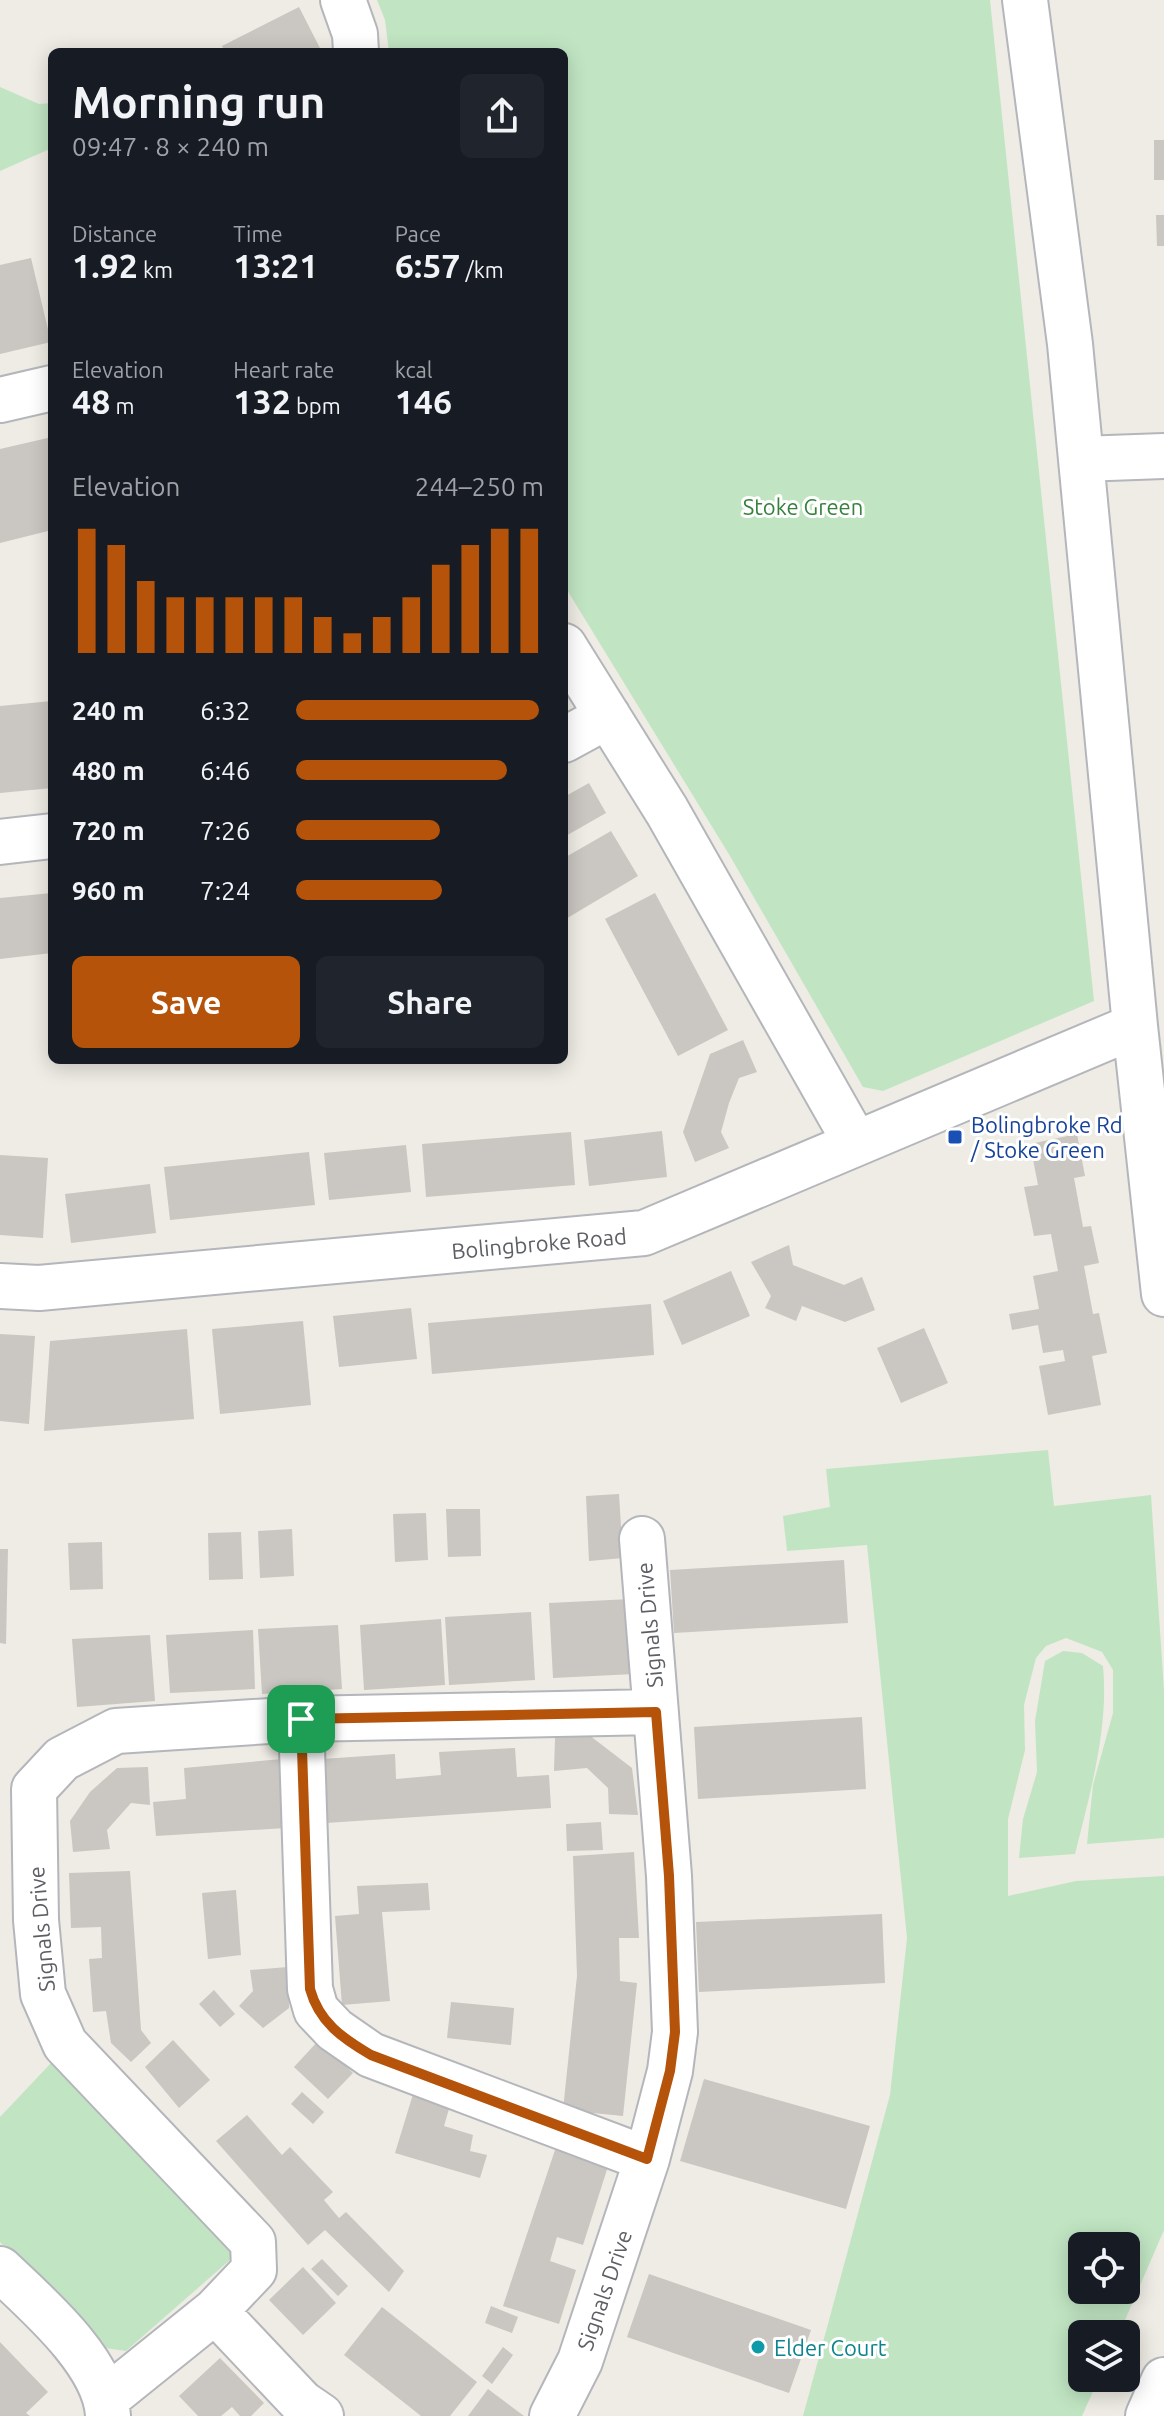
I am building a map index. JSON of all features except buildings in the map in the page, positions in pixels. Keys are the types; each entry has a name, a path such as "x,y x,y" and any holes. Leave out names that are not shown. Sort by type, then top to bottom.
{"street":[{"path":"343,0 355,34 356,48"},
{"path":"1025,0 1070,344 1135,1026 1164,1294"},
{"path":"0,400 48,389"},
{"path":"1081,459 1164,456"},
{"path":"568,652 667,811 855,1142"},
{"path":"568,738 608,716"},
{"path":"0,842 48,836"},
{"name":"Bolingbroke Road","path":"0,1286 39,1288 644,1233 1135,1026"},
{"name":"Signals Drive","path":"552,2416 580,2361 647,2159 670,2071 675,2032 669,1876 642,1539"},
{"name":"Signals Drive","path":"0,2269 40,2306 83,2357 107,2407 215,2311 254,2270 253,2242 65,2044 43,1994 17,1786 116,1731 301,1719 656,1712"},
{"path":"301,1719 308,1963 316,2010 335,2030 371,2055 647,2159"},
{"path":"215,2311 302,2403 321,2416"},
{"path":"1148,2416 1164,2380"}],"green space":[{"name":"Stoke Green","path":"377,0 990,0 1094,1001 883,1091 863,1087 730,856 568,592 568,48 388,48 385,20"},
{"path":"0,87 39,104 48,103 48,150 0,171"},
{"path":"1048,1450 1054,1506 1151,1495 1164,1691 1164,1838 1087,1844 1093,1785 1113,1713 1113,1670 1102,1652 1066,1638 1046,1646 1036,1658 1024,1705 1025,1750 1008,1819 1008,1896 1076,1881 1164,1876 1164,2230 1140,2285 1140,2232 1068,2232 1068,2304 1132,2304 1125,2320 1068,2320 1068,2392 1093,2392 1082,2416 803,2416 890,2095 907,1938 867,1545 787,1551 783,1516 830,1507 826,1469"},
{"path":"1063,1651 1082,1653 1103,1666 1101,1737 1092,1784 1075,1854 1019,1858 1023,1819 1037,1772 1035,1721 1045,1661"},
{"path":"52,2062 227,2237 231,2259 126,2351 98,2347 0,2242 0,2117"}],"place":[{"name":"Bolingbroke Rd / Stoke Green","path":"955,1137"},
{"name":"Elder Court","path":"758,2347"}],"route":[{"path":"656,1712 669,1876 675,2032 661,2112 647,2159 371,2055 335,2030 316,2010 308,1963 301,1719 656,1712"}]}
